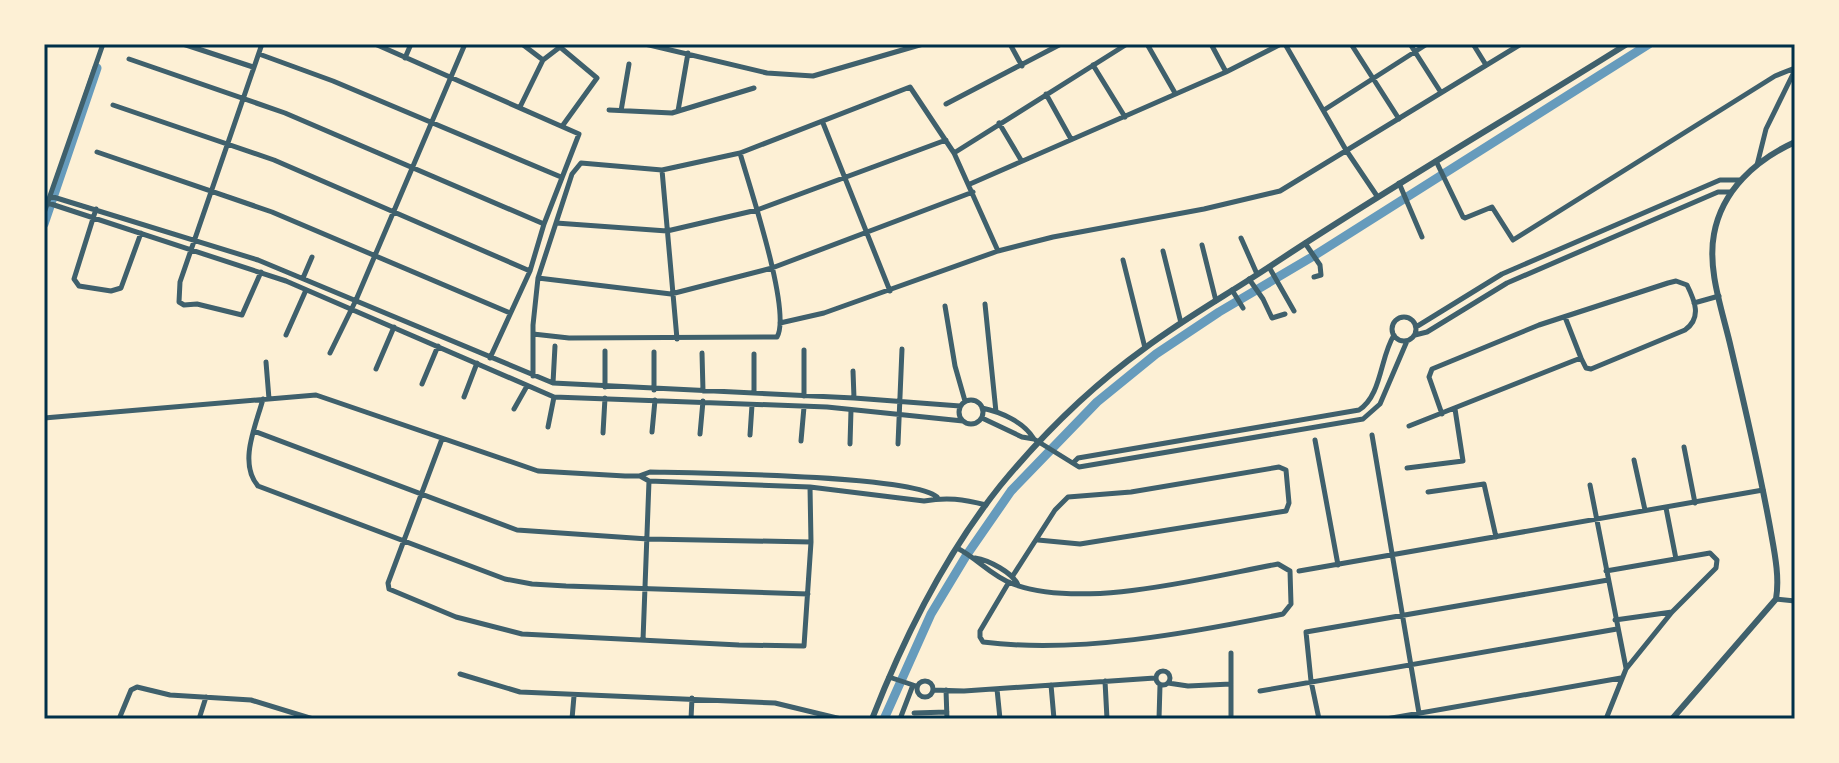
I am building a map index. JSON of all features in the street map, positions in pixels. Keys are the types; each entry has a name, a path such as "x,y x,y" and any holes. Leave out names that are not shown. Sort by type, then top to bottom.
{"street":[{"path":"44,213 52,200 103,44"},
{"path":"183,44 253,67"},
{"path":"261,272 242,315 179,302 178,292 195,239 262,44"},
{"path":"375,44 579,134 544,224 530,271 490,358"},
{"path":"405,58 411,44"},
{"path":"330,353 356,300 465,44"},
{"path":"522,44 543,60"},
{"path":"645,44 767,73 813,76 923,44"},
{"path":"1010,44 1022,66"},
{"path":"946,104 1061,44"},
{"path":"954,153 1127,44"},
{"path":"1147,44 1175,93"},
{"path":"1211,44 1226,72"},
{"path":"970,184 1283,44 1377,196"},
{"path":"1351,44 1399,119"},
{"path":"1410,44 1440,91"},
{"path":"1324,110 1427,44"},
{"path":"1473,44 1486,65"},
{"path":"780,323 824,313 998,251 1280,191 1521,44"},
{"path":"872,719 923,606 986,505 1040,442 1091,393 1181,323 1234,293 1257,274 1271,271 1305,243 1377,196 1400,186 1627,44"},
{"path":"520,107 543,60 560,47 597,78 563,125"},
{"path":"678,111 688,53"},
{"path":"259,54 333,81 561,177"},
{"path":"129,59 298,118 544,224"},
{"path":"621,111 629,64"},
{"path":"1093,65 1125,117"},
{"path":"1436,161 1465,218 1492,207 1513,240 1775,76 1795,69"},
{"path":"1757,165 1766,129 1795,69"},
{"path":"533,376 538,278 578,164 662,170 740,153 910,87 954,153 998,251"},
{"path":"609,110 664,114 754,88"},
{"path":"1046,94 1071,139"},
{"path":"113,105 274,160 530,271"},
{"path":"823,123 890,291"},
{"path":"999,123 1021,160"},
{"path":"556,223 667,231 757,210 946,140"},
{"path":"1672,719 1776,599 1778,589 1774,551 1763,490 1719,296 1712,251 1714,233 1731,192 1740,180 1777,150 1795,142"},
{"path":"97,152 272,212 510,313"},
{"path":"533,334 569,338 777,337 780,323 772,268 740,153"},
{"path":"662,170 677,339"},
{"path":"1416,327 1502,274 1720,180 1740,180"},
{"path":"1400,186 1422,237"},
{"path":"538,278 671,294 772,268 973,192"},
{"path":"52,200 67,201 195,239 303,278 553,383 827,398 976,402 982,408 1027,429 1060,457 1079,467 1087,467 1363,419 1380,404 1400,352 1415,335 1427,332 1507,283 1718,192 1731,192"},
{"path":"52,200 64,208 93,218 261,272 352,308 554,397 827,407 963,421"},
{"path":"96,209 74,279 79,286 111,291 121,288 141,233"},
{"path":"1585,237 1589,246"},
{"path":"1241,238 1257,274"},
{"path":"1305,243 1322,273 1314,277"},
{"path":"1202,245 1216,301"},
{"path":"1163,251 1181,323"},
{"path":"303,278 312,257"},
{"path":"1123,260 1145,348"},
{"path":"1271,271 1294,311"},
{"path":"1502,274 1507,283"},
{"path":"1249,279 1272,318 1285,314"},
{"path":"1442,414 1429,377 1432,369 1565,317 1671,282 1687,285 1696,318 1685,330 1591,369 1586,368 1581,358 1565,317"},
{"path":"286,335 306,290"},
{"path":"1234,293 1243,308"},
{"path":"1694,303 1719,296"},
{"path":"985,304 996,412"},
{"path":"945,306 962,404 959,417 970,425 982,418"},
{"path":"1073,463 1078,458 1359,410 1371,399 1388,344 1394,335 1394,324 1399,318 1410,319 1416,327 1415,335"},
{"path":"376,369 394,327"},
{"path":"414,336 418,327"},
{"path":"1394,335 1407,341"},
{"path":"422,384 438,346"},
{"path":"553,383 555,346"},
{"path":"898,444 902,349"},
{"path":"804,350 804,396"},
{"path":"605,351 605,387"},
{"path":"654,352 654,390"},
{"path":"702,353 703,391"},
{"path":"754,354 754,393"},
{"path":"1409,426 1581,358"},
{"path":"266,362 266,399 250,447 250,470 258,486 519,583 808,594"},
{"path":"464,397 477,363"},
{"path":"512,379 516,370"},
{"path":"853,371 854,398"},
{"path":"514,409 527,386"},
{"path":"724,393 724,403"},
{"path":"44,418 309,395 324,397 538,471 639,476 650,472 744,474 850,480 931,492 937,497"},
{"path":"548,427 554,397"},
{"path":"603,433 605,398"},
{"path":"827,398 827,407"},
{"path":"652,432 655,400"},
{"path":"700,434 703,401"},
{"path":"750,435 752,405"},
{"path":"801,441 804,407"},
{"path":"982,408 982,418"},
{"path":"1407,468 1463,461 1455,409"},
{"path":"850,444 851,410"},
{"path":"982,418 1040,442"},
{"path":"254,431 517,530 648,539 811,542"},
{"path":"1372,435 1420,716"},
{"path":"442,439 388,583 389,589 456,617 522,634 804,646 811,542 810,487"},
{"path":"1315,440 1338,565"},
{"path":"1684,447 1695,503"},
{"path":"1634,460 1645,510"},
{"path":"960,550 978,563 1010,580 1018,585 1049,593 1087,594 1178,583 1278,564 1290,571 1291,604 1283,614 1130,640 1077,644 983,642 980,637 980,631 1010,580 1055,510 1068,497 1131,492 1279,467 1286,470 1289,503 1286,511 1080,544 1038,540"},
{"path":"744,474 744,483"},
{"path":"639,476 649,481 810,487 924,501 937,497 967,500 986,505"},
{"path":"850,480 850,490"},
{"path":"643,640 649,481"},
{"path":"1428,492 1484,484 1496,537"},
{"path":"1590,485 1626,669"},
{"path":"1299,571 1763,490"},
{"path":"1666,508 1676,559"},
{"path":"1606,571 1711,553 1717,562 1716,568 1672,612 1626,669 1606,719"},
{"path":"1319,719 1305,632 1608,580"},
{"path":"1776,599 1795,601"},
{"path":"1615,620 1672,612"},
{"path":"1260,691 1617,629"},
{"path":"1231,653 1231,719"},
{"path":"933,690 997,689 1155,678 1165,671 1169,675 1168,683"},
{"path":"460,674 520,692 775,703 841,719"},
{"path":"890,677 913,685 923,697 930,696 933,690 931,683 924,681 913,685 900,719"},
{"path":"1155,678 1160,685 1159,719"},
{"path":"1386,719 1420,716 1622,678"},
{"path":"1105,681 1107,719"},
{"path":"1160,685 1231,684"},
{"path":"1051,685 1054,719"},
{"path":"119,719 135,687 170,695 251,700 313,719"},
{"path":"997,689 1000,719"},
{"path":"914,713 947,715 946,690"},
{"path":"572,719 574,696"},
{"path":"199,719 206,697"},
{"path":"691,719 692,698"}],"waterway":[{"path":"884,719 931,614 966,556 1011,491 1097,402 1156,354 1219,312 1312,257 1649,44"},
{"path":"44,224 97,68"}]}
